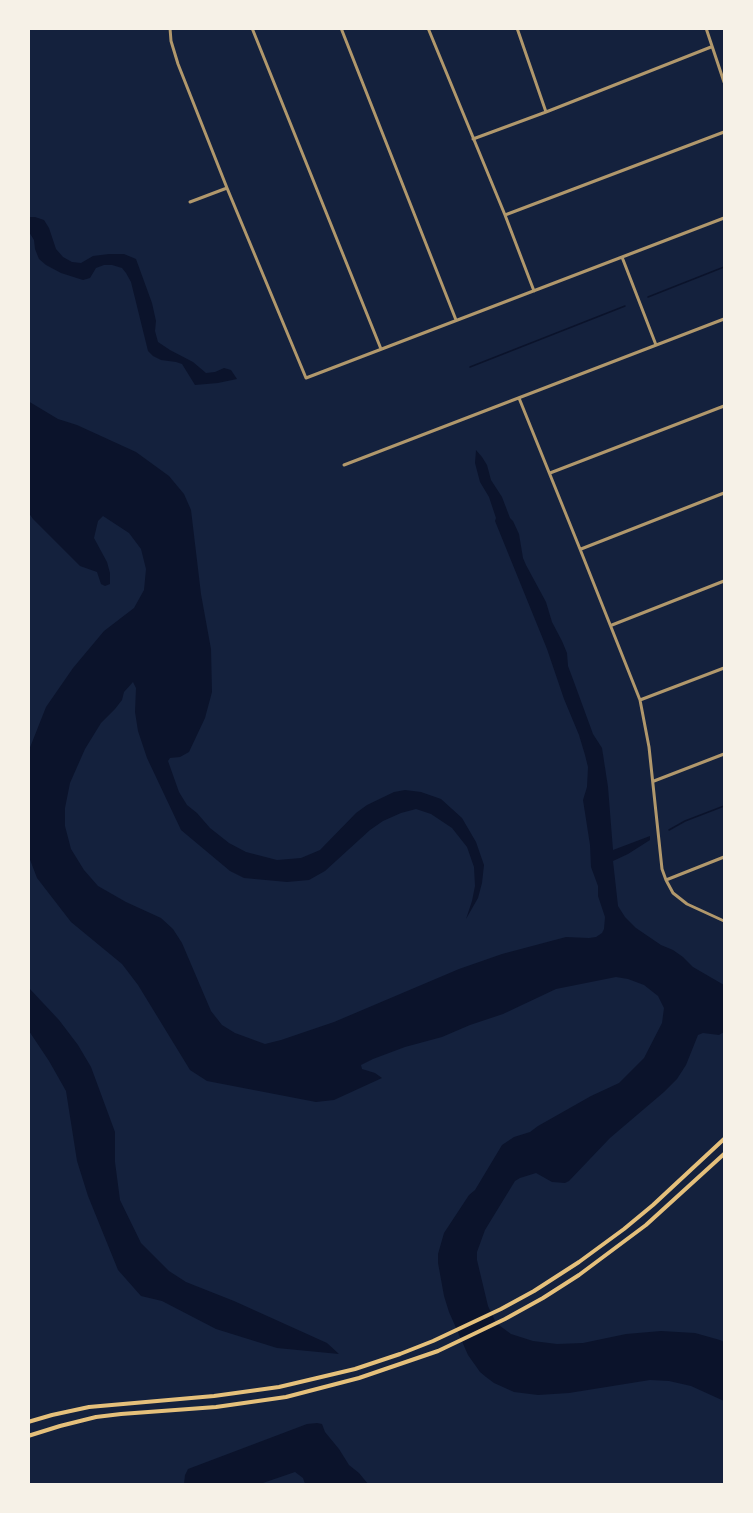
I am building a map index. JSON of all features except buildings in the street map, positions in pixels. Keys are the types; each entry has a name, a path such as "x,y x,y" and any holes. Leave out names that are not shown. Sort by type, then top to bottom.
{"main road":[{"path":"28,1422 90,1407 214,1396 279,1387 355,1368 433,1341 501,1309 579,1262 653,1205 724,1139"},
{"path":"28,1436 72,1422 102,1416 216,1407 286,1397 359,1378 438,1351 505,1319 579,1275 645,1225 724,1154"}],"street":[{"path":"170,28 171,41 178,64 306,378 724,218"},
{"path":"252,28 381,349"},
{"path":"341,28 456,320"},
{"path":"428,28 506,215 534,291"},
{"path":"517,28 546,112"},
{"path":"706,28 724,82"},
{"path":"473,139 711,46"},
{"path":"506,215 724,132"},
{"path":"190,202 227,188"},
{"path":"622,257 656,345"},
{"path":"344,465 724,319"},
{"path":"519,398 640,700 654,781 662,869 666,880 673,893 687,904 724,921"},
{"path":"549,473 724,406"},
{"path":"580,549 724,493"},
{"path":"611,626 724,581"},
{"path":"640,700 724,668"},
{"path":"654,781 724,754"},
{"path":"666,880 724,857"}],"water":[{"path":"28,217 44,220 56,249 72,262 81,263 93,256 109,254 124,254 136,259 152,303 158,342 193,362 206,373 224,368 231,370 237,379 195,385 182,364 153,356 148,351 131,282 122,268 104,265 96,268 90,278 83,280 46,265 39,259 35,249 34,240 29,232"},
{"path":"28,401 58,419 77,425 136,452 169,476 184,494 191,510 201,594 211,649 212,692 205,718 189,752 180,757 170,758 168,761 179,792 187,805 210,828 229,843 246,852 277,860 301,858 320,850 356,813 367,805 394,792 405,790 421,792 441,799 462,818 476,842 484,865 482,883 478,898 466,919 475,886 474,867 467,847 452,828 431,814 416,809 383,821 325,871 309,880 287,882 244,878 230,871 181,830 147,758 138,731 135,712 136,688 133,682 124,692 122,700 115,709 101,723 85,749 70,783 65,808 65,826 71,849 84,870 98,886 161,918 173,929 182,943 211,1011 222,1025 235,1033 265,1044 334,1022 459,969 502,954 566,937 596,937 604,929 605,917 591,867 583,800 587,787 588,767 585,755 547,649 495,521 489,497 480,482 475,463 476,450 482,457 491,480 502,497 519,534 523,558 546,602 552,622 567,653 568,666 593,734 602,748 613,850 650,836 650,840 613,861 618,906 636,928 724,985 724,1032 719,1035 703,1033 698,1035 686,1065 677,1079 664,1092 610,1138 569,1181 552,1182 536,1173 515,1181 485,1230 477,1252 488,1306 496,1323 511,1334 533,1341 557,1344 583,1343 626,1334 661,1331 695,1333 720,1340 724,1342 724,1401 691,1386 650,1380 569,1393 538,1395 514,1392 494,1383 480,1372 468,1355 444,1296 438,1254 444,1233 469,1195 475,1190 502,1145 619,1083 644,1058 662,1023 664,1008 658,996 644,985 616,977 556,989 503,1014 373,1059 361,1065 362,1069 382,1078 334,1100 316,1102 207,1081 190,1070 138,985 122,964 71,922 37,878 29,857 29,750 46,707 73,668 104,631 134,608 144,590 146,569 141,549 129,533 103,516 98,521 94,538 107,562 110,573 110,584 105,586 101,584 97,572 80,566 28,512"},
{"path":"29,988 59,1020 91,1067 115,1132 115,1162 120,1200 141,1243 169,1271 186,1282 327,1343 339,1354 277,1348 216,1329 162,1301 141,1296 118,1270 88,1196 77,1161 66,1091 29,1031"},
{"path":"307,1424 322,1424 325,1432 349,1465 368,1484 305,1484 303,1478 295,1472 260,1484 184,1484 188,1469"}],"waterway":[{"path":"648,297 724,267"},
{"path":"470,367 625,306"},
{"path":"669,830 685,821 724,806"}]}
